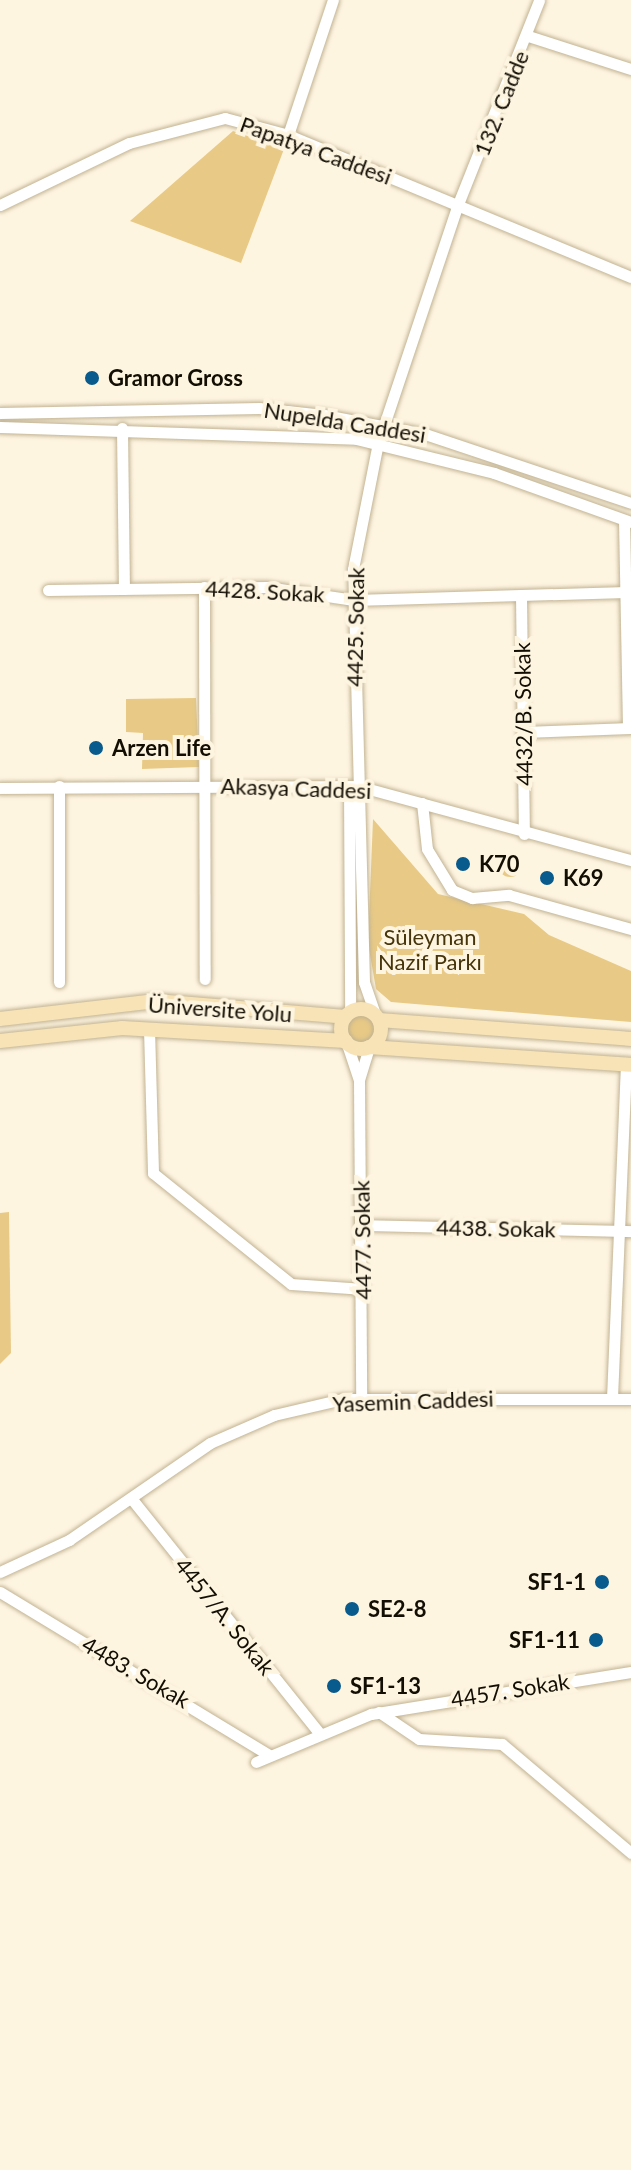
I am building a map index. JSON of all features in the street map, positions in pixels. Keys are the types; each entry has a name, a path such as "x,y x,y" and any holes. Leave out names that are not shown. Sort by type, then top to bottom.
{"main road":[{"name":"Üniversite Yolu","path":"0,1019 156,1001 377,1017"},
{"path":"346,1041 347,1014"},
{"path":"369,1047 379,1039 377,1017 631,1039"},
{"path":"0,1041 149,1029 346,1041 369,1047 628,1065"}],"street":[{"path":"288,135 333,0"},
{"name":"132. Cadde","path":"458,204 528,36 539,0"},
{"path":"528,36 631,69"},
{"name":"Papatya Caddesi","path":"0,205 178,125 225,118 288,135 631,277"},
{"name":"4425. Sokak","path":"377,1017 364,982 354,786 354,600 378,443 458,204"},
{"name":"Nupelda Caddesi","path":"0,413 259,408 383,426 488,452 631,503"},
{"name":"Nupelda Caddesi","path":"0,427 287,432 378,443 494,473 628,521"},
{"path":"122,428 124,589"},
{"path":"523,732 629,728 628,521"},
{"path":"204,587 205,979"},
{"name":"4428. Sokak","path":"48,590 204,587 323,590 354,600 626,592"},
{"name":"4432/B. Sokak","path":"521,595 524,834"},
{"path":"59,786 59,982"},
{"path":"347,1014 354,786"},
{"name":"Akasya Caddesi","path":"0,788 354,786 524,834 631,860"},
{"path":"422,803 427,849 452,890 472,898 509,895 631,929"},
{"path":"149,1029 153,1173 291,1284 364,1289"},
{"path":"346,1041 359,1080"},
{"path":"359,1080 369,1047"},
{"path":"612,1398 616,1231 628,1065"},
{"name":"4477. Sokak","path":"359,1080 364,1289 361,1399"},
{"name":"4438. Sokak","path":"362,1225 631,1231"},
{"name":"Yasemin Caddesi","path":"0,1572 69,1540 210,1443 274,1415 361,1399 631,1399"},
{"name":"4457/A. Sokak","path":"131,1498 320,1734"},
{"name":"4483. Sokak","path":"0,1592 269,1755"},
{"name":"4457. Sokak","path":"256,1762 379,1712 631,1672"},
{"path":"379,1712 419,1739 472,1736 502,1744 631,1853"}],"green space":[{"path":"233,131 284,149 241,263 130,221"},
{"path":"196,698 199,767 142,769 143,733 126,732 126,699"},
{"name":"Süleyman Nazif Parkı","path":"373,819 438,894 524,914 549,935 631,971 631,1022 391,1002 376,989 368,943"},
{"path":"510,853 518,857 522,865 518,873 510,877 502,873 498,865 502,857"},
{"path":"361,1015 372,1019 376,1030 372,1041 361,1045 350,1041 346,1030 350,1019"},
{"path":"9,1212 11,1353 0,1364 0,1213"}],"place":[{"name":"Gramor Gross","path":"92,378"},
{"name":"Arzen Life","path":"96,748"},
{"name":"K70","path":"463,864"},
{"name":"K69","path":"547,878"},
{"name":"SF1-1","path":"602,1582"},
{"name":"SE2-8","path":"352,1609"},
{"name":"SF1-11","path":"596,1640"},
{"name":"SF1-13","path":"334,1686"}]}
